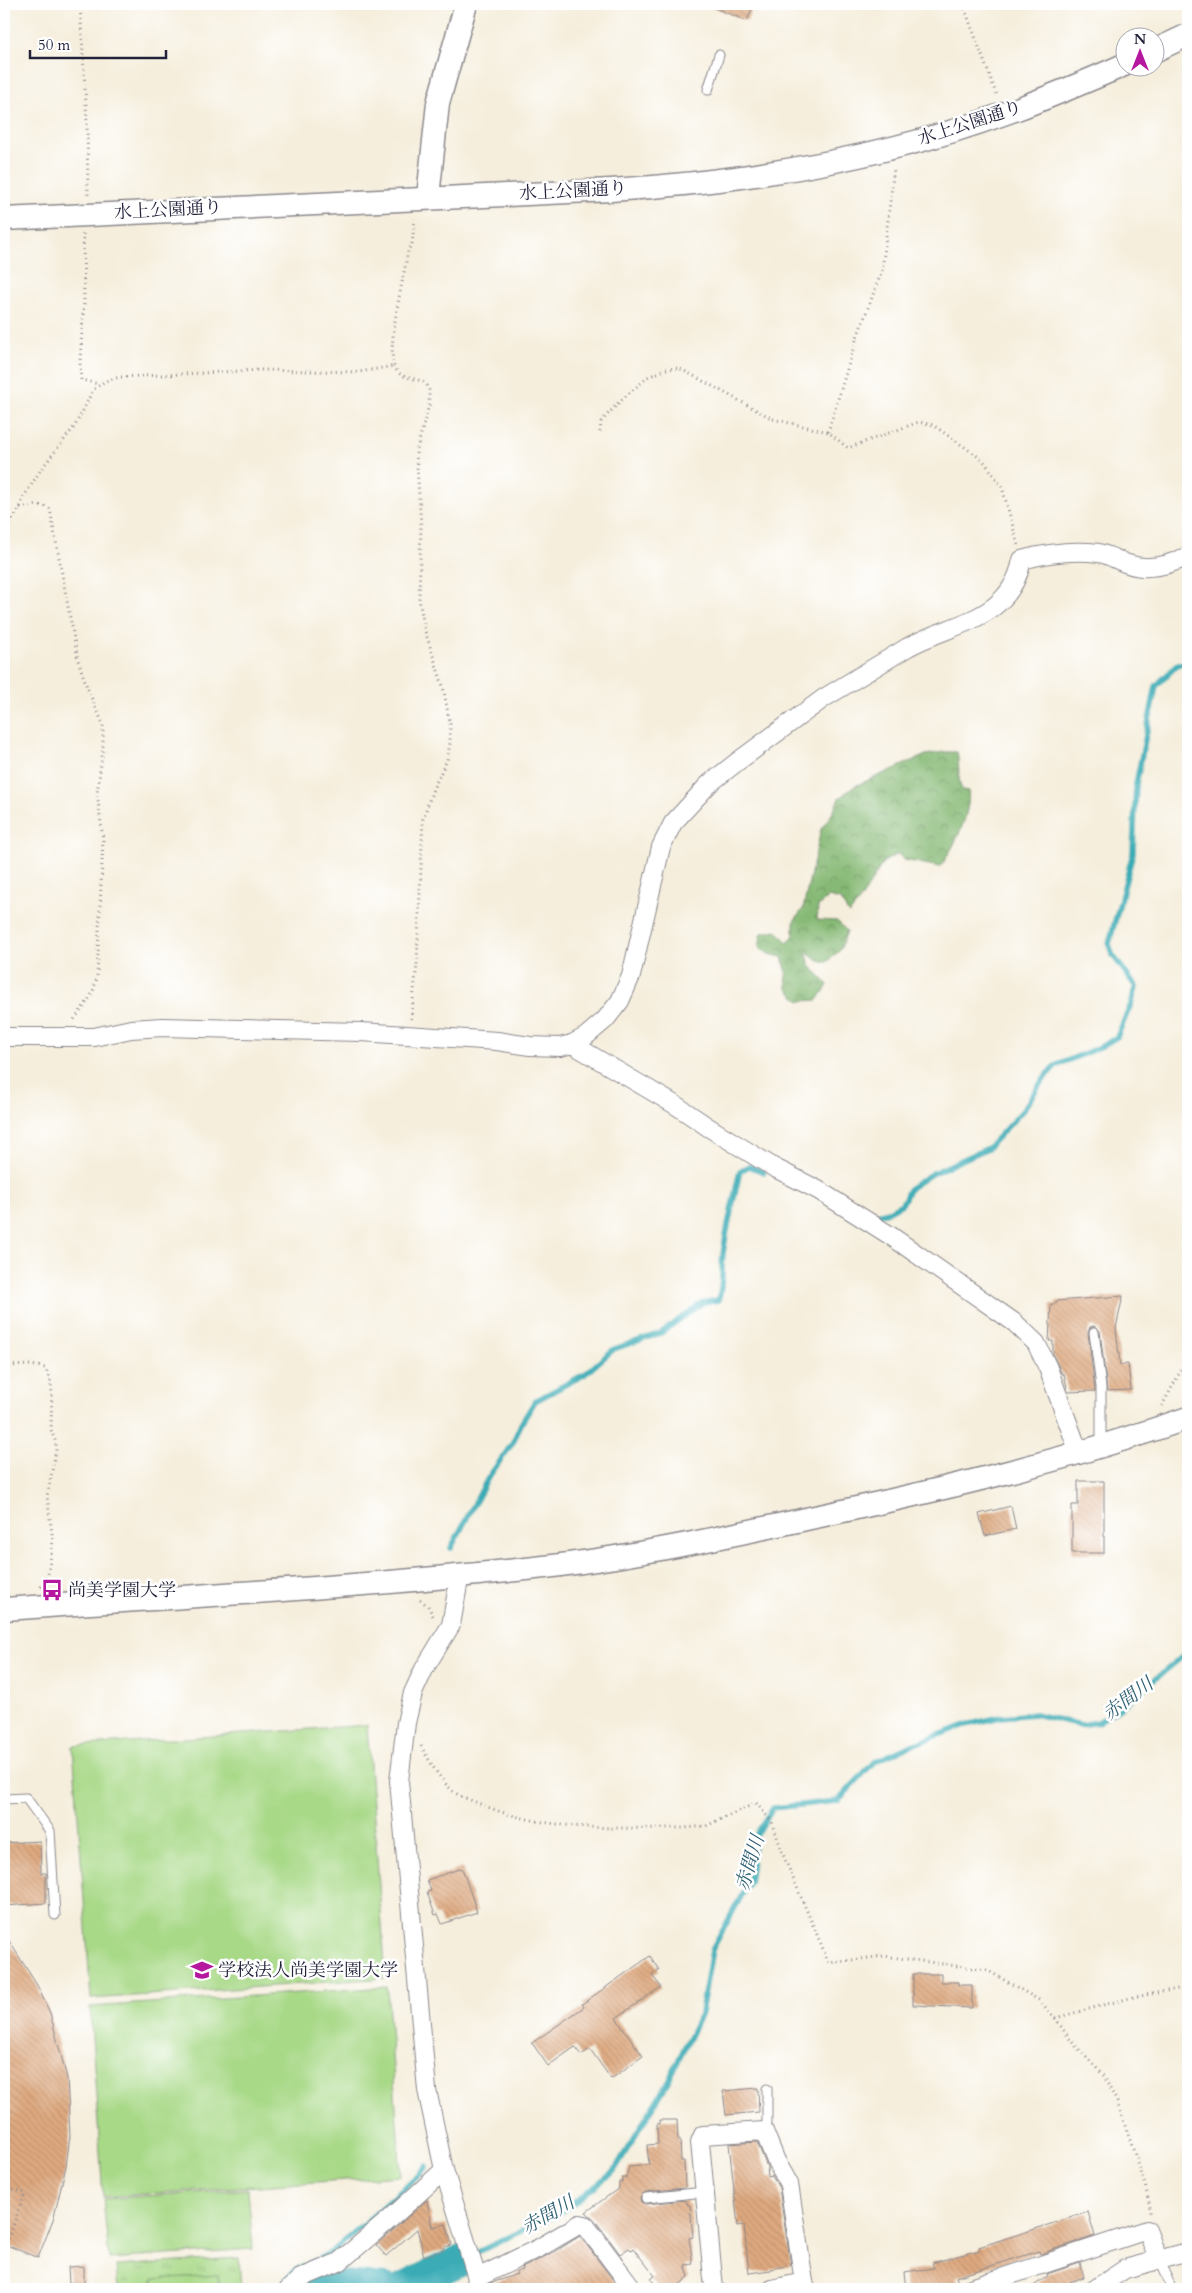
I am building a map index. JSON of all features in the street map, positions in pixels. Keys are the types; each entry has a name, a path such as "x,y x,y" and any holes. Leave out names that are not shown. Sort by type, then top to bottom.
{"street":[{"path":"428,197 438,103 466,4"},
{"path":"1164,46 1188,35"},
{"name":"水上公園通り","path":"4,218 674,186 791,170 896,147 1002,114 1114,69"},
{"path":"4,1037 94,1037 132,1029 162,1027 409,1035 497,1041 530,1046 560,1047 572,1044 585,1037 605,1020 620,1001 634,968 651,883 661,846 674,823 709,784 824,698 923,639 964,624 986,613 1014,583 1022,560 1055,553 1087,553 1114,557 1128,564 1149,568 1175,562 1188,556"},
{"path":"572,1044 677,1106 708,1128 773,1167 818,1190 899,1242 1015,1324 1036,1343 1048,1368 1079,1453"},
{"path":"4,1609 460,1574 553,1566 618,1557 917,1494 1079,1453 1188,1418"},
{"path":"460,1574 451,1625 424,1669 413,1693 406,1723 399,1781 426,2090 444,2170 476,2284 580,2224 584,2225 634,2289"},
{"path":"714,2289 700,2142 703,2135 764,2131 776,2161 790,2184 805,2286 772,2289"},
{"path":"289,2289 301,2278 339,2262 444,2170"},
{"path":"968,2289 1148,2230 1158,2258"},
{"path":"1095,2289 1125,2269 1158,2258 1188,2252"}],"lane":[{"path":"708,90 719,55"},
{"path":"1094,1332 1101,1387 1101,1446"},
{"path":"4,1799 26,1798 50,1831 55,1914"},
{"path":"764,2131 767,2123 767,2089"},
{"path":"646,2198 705,2192"},
{"path":"1158,2258 1172,2289"}],"path":[{"path":"80,4 87,121 87,214 83,231 84,302 80,361 81,380 98,384 120,377 260,370 359,372 394,366"},
{"path":"963,4 1002,114"},
{"path":"828,432 856,340 882,271 896,147"},
{"path":"409,1035 418,964 423,819 433,789 447,760 450,724 442,686 425,631 419,600 421,525 416,452 428,405 429,389 422,380 404,377 394,366 392,343 408,250 412,244"},
{"path":"600,432 601,422 619,402 648,378 666,369 679,368 773,419 828,432 848,448 920,422 933,425 983,460 1002,487 1022,560"},
{"path":"4,532 53,452 64,442 75,426 93,390 98,384"},
{"path":"20,508 46,506 50,510 78,660 82,675 104,724 104,750 96,793 104,839 97,976 90,1001 73,1020 65,1037"},
{"path":"1157,1429 1161,1409 1188,1357"},
{"path":"4,1366 32,1365 45,1368 50,1378 52,1392 51,1430 56,1443 56,1451 47,1496 53,1541 48,1574 40,1589 40,1606"},
{"path":"413,1599 424,1601 428,1606 435,1625"},
{"path":"406,1723 441,1779 455,1793 499,1812 528,1821 557,1825 685,1828 706,1826 756,1803 772,1822 784,1857 829,1963 884,1956 987,1970 1039,2000 1072,2042 1104,2076 1117,2102 1145,2184 1150,2208 1148,2230"},
{"path":"1055,2018 1130,1998 1188,1987"},
{"path":"4,2186 25,2193 4,2250"}],"green space":[{"path":"957,752 960,785 962,790 968,791 964,820 950,851 940,867 904,860 898,854 883,862 861,899 849,914 840,900 829,897 818,906 817,920 837,921 847,931 840,950 827,962 818,960 806,952 810,965 828,985 818,1000 800,1001 787,989 786,969 782,957 769,954 759,948 762,933 776,930 788,943 794,935 794,921 803,909 821,829 832,814 839,798 855,786 926,755"},
{"path":"367,1725 386,1978 91,1999 73,1746"},
{"path":"387,1987 401,2176 103,2197 90,2007"},
{"path":"248,2189 253,2249 109,2259 103,2199"},
{"path":"239,2258 241,2289 118,2289 116,2266"},
{"path":"218,2275 219,2289 154,2289 153,2279"}],"building":[{"path":"705,4 754,4 747,21"},
{"path":"1123,1296 1116,1328 1120,1365 1128,1364 1131,1390 1107,1391 1100,1331 1094,1326 1090,1327 1088,1333 1095,1391 1068,1392 1064,1374 1062,1374 1053,1355 1053,1341 1049,1341 1051,1304 1056,1304 1056,1301"},
{"path":"1078,1481 1104,1481 1104,1553 1072,1553 1072,1505 1078,1505"},
{"path":"1011,1506 1016,1529 985,1536 979,1514"},
{"path":"40,1841 41,1873 46,1873 46,1903 4,1906 4,1843"},
{"path":"462,1868 477,1912 442,1924 438,1914 435,1915 427,1892 431,1891 427,1880"},
{"path":"4,1933 37,1985 50,2013 67,2078 70,2136 66,2166 54,2217 38,2258 4,2244"},
{"path":"650,1956 659,1970 652,1975 661,1987 616,2018 643,2056 611,2079 590,2049 581,2055 575,2047 548,2066 532,2043 584,2007 582,2004"},
{"path":"913,1974 941,1974 941,1982 958,1982 958,1985 972,1985 972,2008 913,2005"},
{"path":"758,2088 759,2112 726,2115 723,2091"},
{"path":"660,2120 677,2120 681,2161 684,2161 685,2188 645,2192 640,2198 641,2202 646,2204 686,2200 688,2205 690,2205 693,2237 689,2238 693,2264 685,2265 689,2277 674,2289 659,2289 651,2279 655,2276 633,2248 631,2250 629,2248 620,2254 594,2219 586,2212 619,2188 619,2182 622,2182 622,2178 626,2178 629,2167 649,2165 647,2145 658,2144 657,2124 660,2124"},
{"path":"757,2142 767,2167 768,2177 772,2176 779,2188 791,2265 749,2273 744,2225 738,2226 729,2144"},
{"path":"427,2200 432,2227 446,2224 452,2245 444,2247 444,2250 424,2256 417,2229 386,2256 376,2245"},
{"path":"1088,2212 1095,2236 1040,2254 1039,2251 956,2277 958,2282 935,2289 906,2289 904,2272 934,2268 932,2263 979,2250 979,2247"},
{"path":"580,2236 620,2289 486,2289 486,2285 517,2274 516,2272 523,2270 522,2268 556,2251"},
{"path":"1080,2263 1084,2277 1070,2282 1072,2289 1029,2289 1048,2276 1047,2274"},
{"path":"84,2266 84,2282 69,2283 68,2267"}],"waterway":[{"path":"867,1213 873,1215 885,1213 902,1204 910,1188 931,1174 988,1148 1023,1110 1042,1081 1055,1066 1102,1046 1117,1037 1132,1002 1136,987 1112,954 1109,944 1133,853 1136,784 1156,686 1178,664 1188,663"},
{"path":"451,1548 488,1478 512,1444 535,1401 585,1374 614,1349 661,1333 702,1303 718,1300 721,1289 722,1260 740,1171 749,1166 764,1172"},
{"name":"赤間川","path":"480,2251 563,2211 614,2171 668,2082 701,2013 712,1950 749,1882 755,1837 773,1808 838,1801 874,1762 912,1745 966,1725 1001,1717 1035,1714 1081,1725 1098,1722 1124,1705 1188,1652"},
{"path":"277,2289 296,2270 332,2252 419,2175 426,2166"},
{"name":"赤間川","path":"402,2289 464,2259"},
{"name":"赤間川","path":"318,2289 323,2285 385,2289"}],"place":[{"name":"尚美学園大学","path":"52,1590"},
{"name":"学校法人尚美学園大学","path":"202,1970"}]}
